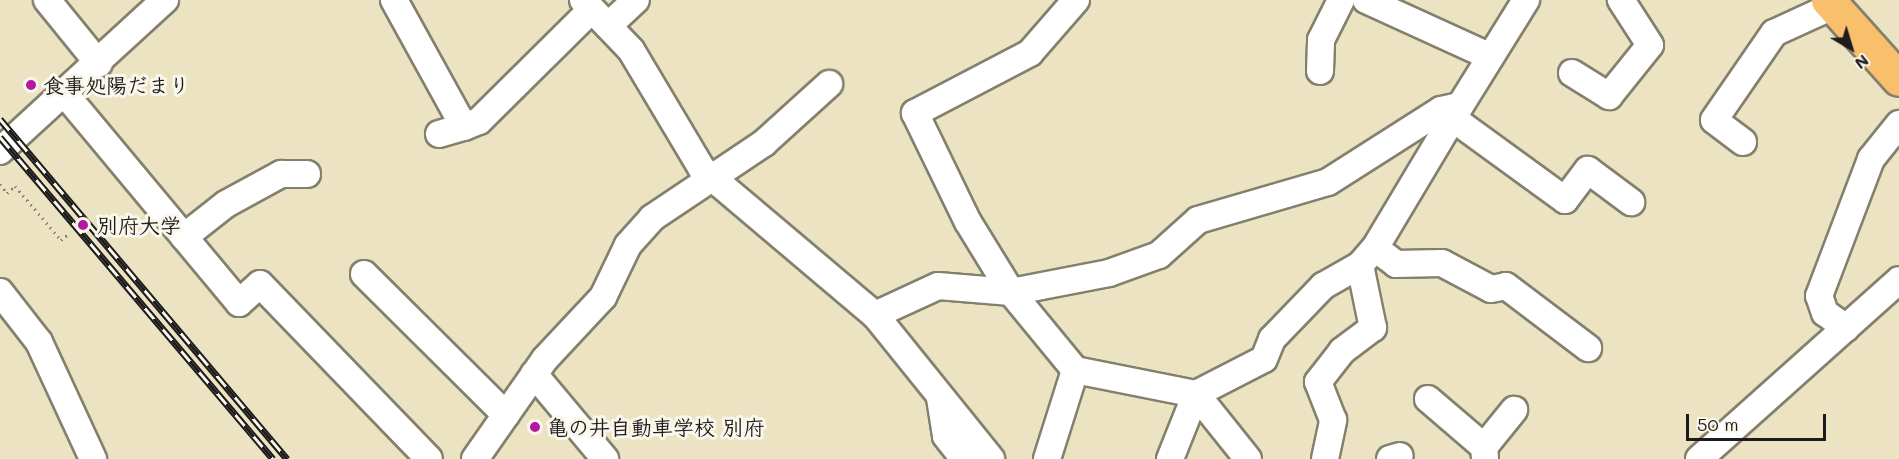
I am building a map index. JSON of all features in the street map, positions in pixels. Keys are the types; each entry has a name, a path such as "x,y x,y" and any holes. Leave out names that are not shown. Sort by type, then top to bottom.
{"main road":[{"path":"1831,3 1899,79"}],"street":[{"path":"47,0 99,64"},
{"path":"0,151 99,64 165,0"},
{"path":"394,0 464,127"},
{"path":"439,134 479,121 594,12 636,0"},
{"path":"1076,0 1030,54 915,113 968,222 1011,292 1075,370 1196,394 1264,359 1272,339 1323,286 1367,257 1458,113 1489,56 1526,0"},
{"path":"1320,71 1321,40 1341,0"},
{"path":"1366,0 1489,56"},
{"path":"1572,73 1609,96 1650,45 1621,0"},
{"path":"1743,141 1714,120 1774,33 1831,3"},
{"path":"594,12 631,50 710,178 875,315 991,459"},
{"path":"475,459 534,374 603,297 628,245 652,218 764,143 829,84"},
{"path":"66,94 238,303 260,284 429,459"},
{"path":"875,315 938,285 1011,292 1109,273 1159,255 1198,220 1328,182 1441,110 1458,113 1565,200 1588,170 1631,202"},
{"path":"1846,328 1825,313 1819,296 1871,159 1899,124"},
{"path":"184,237 226,204 281,174 307,174"},
{"path":"1367,257 1396,264 1442,263 1491,289 1506,286 1588,348"},
{"path":"1325,459 1333,420 1318,382 1342,351 1373,328 1367,257"},
{"path":"364,274 506,414"},
{"path":"1698,459 1899,280"},
{"path":"0,292 39,342 93,459"},
{"path":"1047,459 1075,370"},
{"path":"534,374 605,459"},
{"path":"1170,459 1196,394"},
{"path":"1196,394 1248,459"},
{"path":"940,398 946,436 964,459"},
{"path":"1428,399 1484,453 1514,410"}],"path":[{"path":"0,184 7,193 15,186 61,240 70,233"}],"railway":[{"path":"0,119 287,459"},
{"path":"0,137 273,459"}],"place":[{"name":"食事処陽だまり","path":"31,85"},
{"name":"別府大学","path":"83,225"},
{"name":"亀の井自動車学校 別府","path":"535,427"}]}
